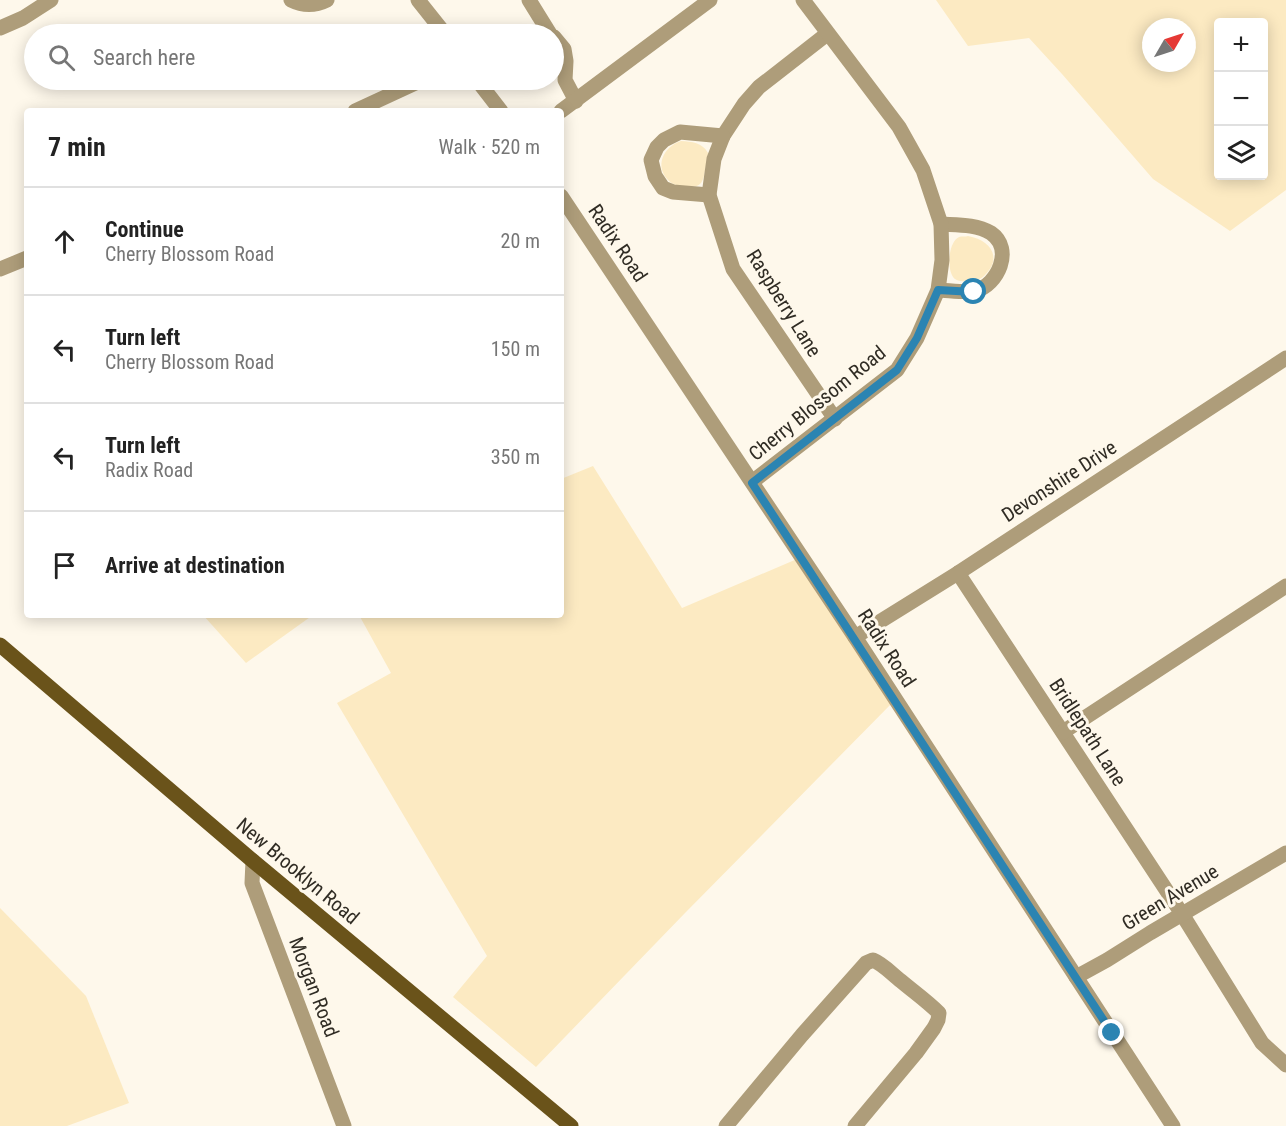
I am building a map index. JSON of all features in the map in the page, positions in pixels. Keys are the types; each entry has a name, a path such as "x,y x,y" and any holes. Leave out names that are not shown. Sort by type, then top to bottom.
{"main road":[{"name":"New Brooklyn Road","path":"0,645 253,861 571,1126"}],"street":[{"path":"0,28 23,18 51,0"},
{"path":"291,0 309,5 327,0"},
{"path":"418,0 437,24"},
{"path":"530,0 544,24"},
{"path":"564,109 710,0"},
{"name":"Cherry Blossom Road","path":"752,483 897,370 917,338 938,290 942,260 941,224 923,170 900,127 802,0"},
{"name":"Raspberry Lane","path":"827,34 759,87 744,104 723,136 714,159 709,195 734,269 835,419"},
{"path":"564,49 565,80 576,101"},
{"path":"361,108 400,90"},
{"path":"486,90 499,108"},
{"path":"709,195 663,189 655,176 651,160 657,147 664,140 680,132 723,136"},
{"name":"Radix Road","path":"564,201 855,637 1173,1126"},
{"path":"938,290 974,292 992,282 999,272 1003,256 1000,243 992,234 977,227 941,224"},
{"path":"0,269 24,259"},
{"name":"Devonshire Drive","path":"855,637 958,573 1286,358"},
{"name":"Bridlepath Lane","path":"958,573 1182,914 1262,1043 1286,1065"},
{"path":"1063,732 1286,586"},
{"name":"Green Avenue","path":"1076,977 1286,853"},
{"name":"Morgan Road","path":"253,861 252,884 344,1126"},
{"path":"726,1126 830,1003 866,963 873,960 880,963 939,1013 934,1028 916,1053 855,1126"}],"shaded area":[{"path":"936,0 1286,0 1286,190 1230,231 1153,179 1029,38 968,46"},
{"path":"681,141 700,145 708,153 704,177 696,186 674,184 664,176 662,170 661,164 665,153"},
{"path":"968,236 988,245 992,250 993,262 980,279 960,281 952,275 949,257 955,240"},
{"path":"593,466 682,608 804,556 897,698 536,1067 453,997 487,956 337,703 391,673 361,618 564,618 564,478"},
{"path":"206,618 309,618 246,663"},
{"path":"0,908 86,996 129,1103 67,1126 0,1126"}],"route":[{"path":"974,292 938,290 917,338 897,370 752,483 855,637 1112,1033"}]}
